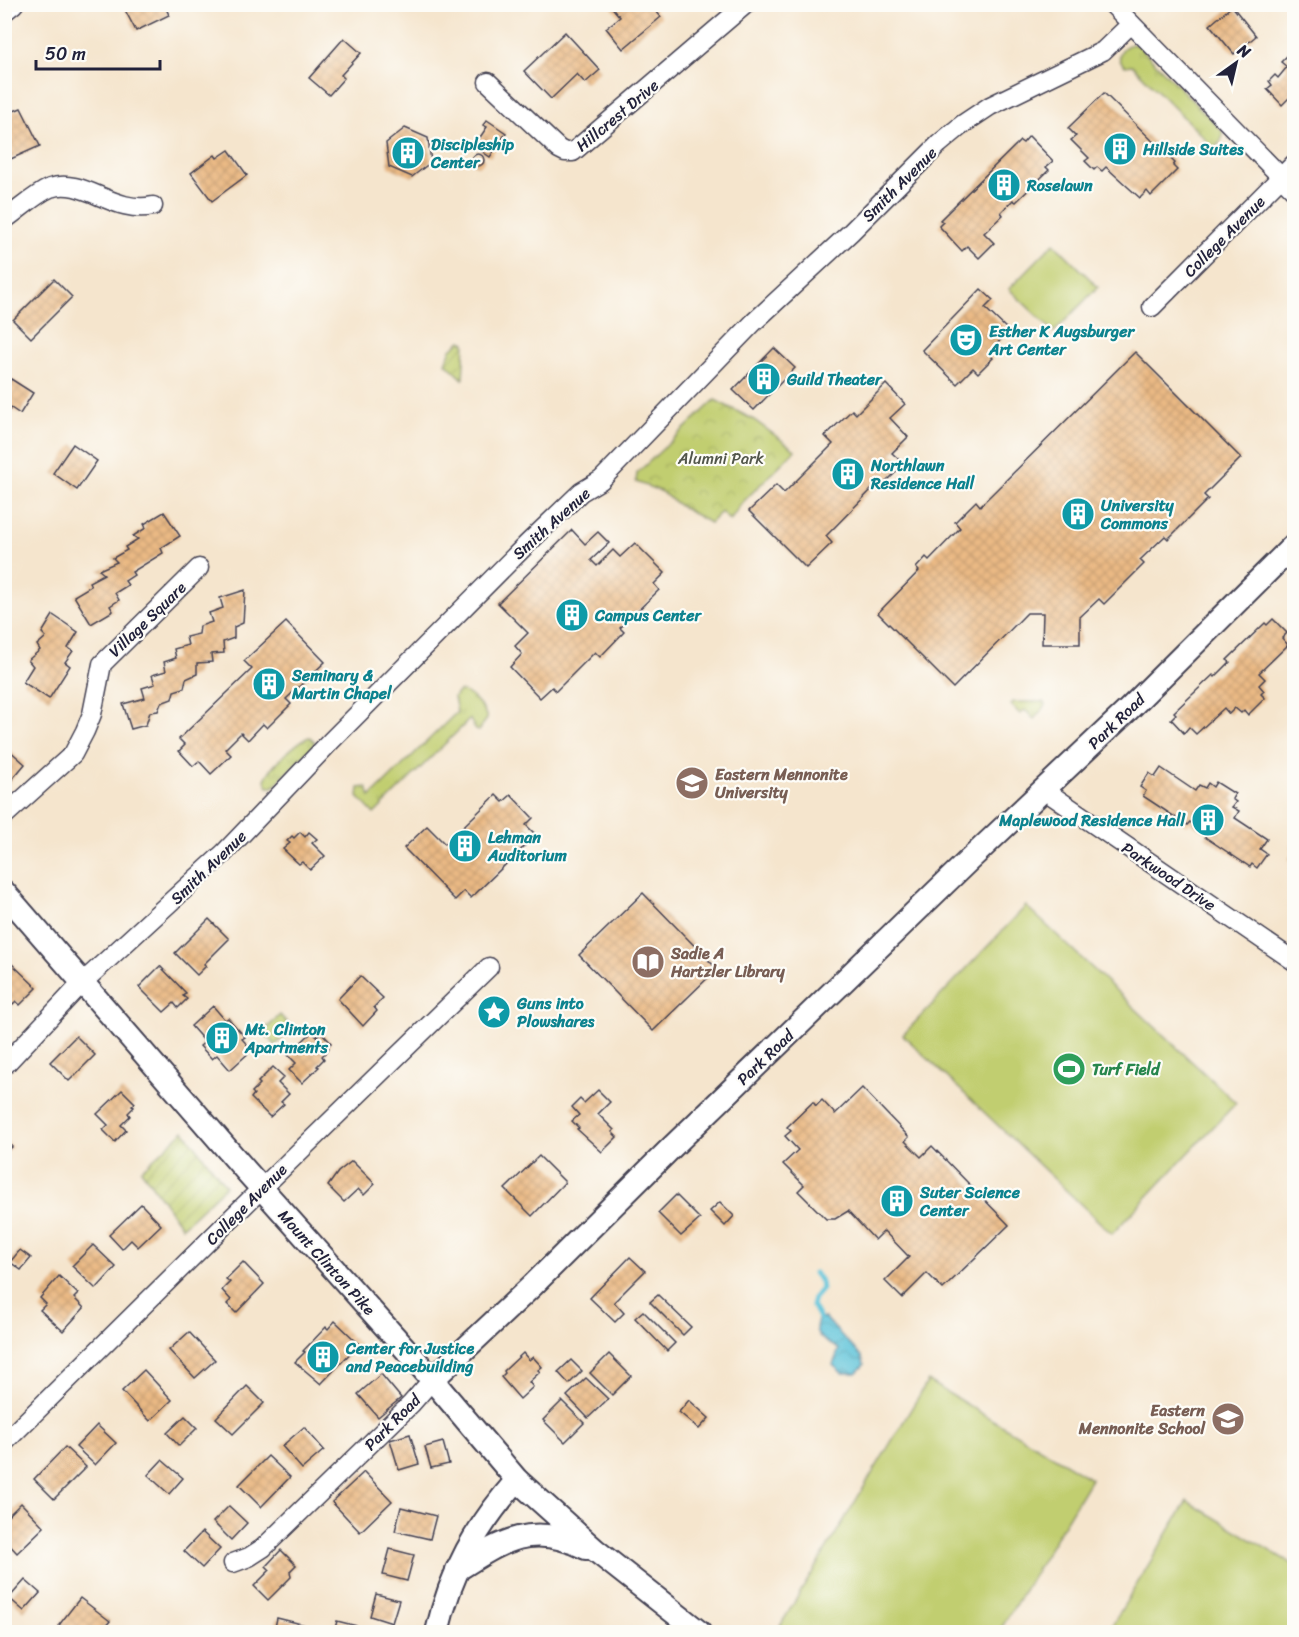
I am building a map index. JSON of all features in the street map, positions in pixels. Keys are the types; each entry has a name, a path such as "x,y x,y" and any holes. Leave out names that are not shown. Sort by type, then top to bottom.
{"street":[{"path":"4,12 14,4"},
{"name":"Hillcrest Drive","path":"488,82 559,149 573,152 746,4"},
{"path":"1112,4 1290,177"},
{"name":"Smith Avenue","path":"4,1066 82,984 224,853 331,741 527,544 581,492 601,480 754,322 851,232 939,144 990,106 1103,51 1131,24"},
{"name":"College Avenue","path":"1152,308 1290,177"},
{"path":"4,220 48,189 60,186 72,186 132,208 153,206"},
{"name":"Park Road","path":"233,1563 263,1548 411,1404 432,1380 533,1285 961,867 1179,661 1294,545"},
{"name":"Village Square","path":"4,816 73,754 92,714 102,664 199,568"},
{"name":"Parkwood Drive","path":"1044,790 1294,961"},
{"name":"Mount Clinton Pike","path":"4,892 517,1480 610,1562 699,1632"},
{"name":"College Avenue","path":"4,1443 489,967"},
{"path":"437,1632 457,1570 468,1547 484,1520 517,1480"},
{"path":"457,1570 493,1547 527,1536 552,1537 567,1541 610,1562"}],"green space":[{"path":"1133,44 1139,46 1222,131 1220,143 1216,147 1210,150 1206,148 1207,141 1132,65 1125,66 1122,63 1120,53 1125,47"},
{"path":"1054,243 1098,287 1054,332 1009,289"},
{"path":"461,341 465,343 463,379 446,363 451,349"},
{"name":"Alumni Park","path":"715,400 754,420 795,450 741,504 730,521 721,512 710,523 680,506 660,491 636,482 637,473"},
{"path":"459,691 468,694 476,701 487,719 478,731 475,730 470,719 374,814 358,797 359,788 367,787 370,797 457,712 454,697"},
{"path":"1013,702 1044,702 1046,705 1034,719 1025,710 1020,714 1011,705"},
{"path":"310,737 315,742 313,746 273,787 268,787 265,780 272,769 292,749"},
{"name":"Turf Field","path":"1026,906 1236,1103 1112,1234 903,1035"},
{"path":"280,1015 293,1029 275,1045 263,1032"},
{"path":"184,1131 226,1186 182,1227 141,1170"},
{"path":"928,1381 1091,1479 999,1632 777,1631"},
{"path":"1187,1501 1294,1565 1294,1632 1108,1632"}],"water":[{"path":"819,1318 825,1318 862,1357 864,1365 856,1373 842,1373 833,1365 839,1349 818,1334 816,1324"}],"building":[{"path":"127,4 164,4 169,15 136,31 123,6"},
{"path":"609,4 650,4 661,17 623,49 606,28 620,17"},
{"path":"1294,4 1294,17 1287,9"},
{"path":"1232,6 1256,36 1234,54 1210,25"},
{"path":"565,32 600,70 585,83 577,74 551,99 524,71"},
{"path":"344,38 361,53 341,75 344,78 329,95 309,78"},
{"path":"1293,50 1294,93 1282,105 1267,89 1272,85 1269,81 1275,75 1278,78 1287,67 1281,62"},
{"name":"Hillside Suites","path":"1104,93 1175,163 1173,166 1177,170 1151,196 1147,191 1140,198 1106,167 1102,171 1097,167 1094,170 1085,161 1089,158 1071,140 1076,136 1068,128"},
{"path":"21,108 40,146 4,162 4,115"},
{"path":"487,120 506,133 490,157 474,146 487,127 483,125"},
{"name":"Discipleship Center","path":"405,128 428,138 431,162 412,177 389,167 386,143"},
{"name":"Roselawn","path":"1029,136 1053,161 1046,167 1049,170 1016,202 1013,200 1001,212 1003,215 984,233 994,243 979,258 967,246 962,251 939,226 943,222 940,220 1020,141 1023,143"},
{"path":"229,150 247,175 212,201 191,173 215,155 217,158"},
{"path":"480,154 484,160 480,166 476,166 472,158"},
{"path":"54,279 72,297 31,338 13,320"},
{"name":"Esther K Augsburger Art Center","path":"981,289 993,300 985,308 1009,331 988,353 993,358 978,373 973,368 957,384 922,350"},
{"name":"Guild Theater","path":"774,348 795,368 754,410 733,390"},
{"name":"University Commons","path":"1135,352 1241,458 1204,495 1208,499 1168,539 1165,536 1140,560 1144,564 1104,604 1099,599 1080,617 1080,644 1042,644 1043,613 1027,613 953,688 878,613 919,571 916,568 926,557 929,560 960,528 955,522 976,501 980,506"},
{"path":"11,379 33,393 20,414 11,408 4,419 4,389"},
{"name":"Northlawn Residence Hall","path":"886,384 905,404 890,418 908,437 892,453 904,464 880,488 876,485 826,536 832,543 806,568 749,511 776,485 784,493 833,444 825,436 852,410 856,414"},
{"path":"73,444 97,461 77,490 53,473"},
{"path":"164,512 180,536 161,548 163,553 132,572 134,575 125,581 128,585 115,593 119,600 110,606 113,611 91,624 74,596 91,586 89,582 104,574 99,570 117,562 113,558 127,550 125,547 138,539 133,536 146,528 144,524"},
{"name":"Campus Center","path":"572,530 585,544 598,532 609,543 591,560 597,566 613,550 620,557 635,543 665,573 654,584 659,590 620,628 624,632 600,657 595,652 556,691 552,687 540,698 510,667 522,654 515,646 528,633 498,603"},
{"path":"245,590 243,623 234,627 234,638 223,642 224,653 211,654 212,662 197,663 197,674 186,679 184,688 174,691 172,699 161,703 158,711 150,712 146,725 131,729 123,704 145,698 142,688 155,684 152,675 166,671 164,662 176,658 174,649 188,645 186,637 199,634 200,626 212,622 209,613 223,608 220,598"},
{"path":"53,615 78,632 68,648 73,651 65,662 70,666 49,699 23,682 33,666 28,660 40,650 37,645 46,637 42,633"},
{"path":"1273,619 1287,633 1282,638 1288,645 1259,673 1265,679 1259,685 1264,691 1261,694 1265,698 1248,715 1244,710 1241,713 1235,708 1229,714 1224,708 1196,734 1189,727 1184,733 1171,719 1176,714 1174,712 1213,675 1215,677 1230,662 1227,660 1265,623 1267,625"},
{"name":"Seminary & Martin Chapel","path":"286,622 325,662 286,699 291,704 267,728 263,724 248,740 241,733 225,749 231,755 211,774 199,761 193,766 179,751 185,745 179,739 252,669 244,661"},
{"path":"8,749 25,764 4,789 4,753"},
{"name":"Maplewood Residence Hall","path":"1161,768 1195,791 1199,785 1205,788 1208,783 1213,787 1216,782 1235,794 1232,799 1236,802 1232,807 1239,811 1235,818 1267,839 1260,849 1267,854 1257,868 1252,864 1250,867 1205,837 1207,833 1190,822 1187,825 1143,796 1146,791 1140,787 1149,773 1155,777"},
{"name":"Lehman Auditorium","path":"496,795 503,802 511,795 533,818 526,825 536,835 471,898 464,891 455,900 404,848 427,826 445,844"},
{"path":"300,832 305,837 309,832 317,839 312,843 325,856 310,870 302,862 299,864 283,849 290,843 287,841 292,836 294,838"},
{"path":"1294,850 1294,863 1289,859"},
{"name":"Sadie A Hartzler Library","path":"643,893 717,969 653,1031 579,955"},
{"path":"209,919 229,939 204,964 206,966 197,975 175,953"},
{"path":"12,964 37,988 20,1005 16,1001 8,1009 4,1006 4,967 8,969"},
{"path":"160,966 186,993 183,996 187,999 178,1008 174,1003 164,1012 139,987"},
{"path":"360,976 383,998 374,1007 377,1011 363,1026 338,999"},
{"name":"Mt. Clinton Apartments","path":"213,1006 225,1020 228,1018 245,1037 242,1039 252,1050 230,1070 217,1055 212,1059 200,1046 205,1042 191,1026"},
{"path":"312,1032 317,1037 321,1032 331,1043 322,1056 324,1059 317,1066 319,1067 302,1083 289,1070 296,1063 288,1055"},
{"path":"76,1036 95,1055 69,1081 50,1062"},
{"path":"273,1067 284,1077 278,1083 289,1094 281,1102 284,1104 270,1117 251,1098 254,1094 252,1092 260,1084 258,1082"},
{"name":"Suter Science Center","path":"862,1088 909,1137 905,1141 921,1157 932,1146 1009,1225 943,1289 927,1273 902,1298 885,1281 909,1257 884,1231 875,1240 848,1211 835,1219 826,1219 798,1191 804,1185 783,1164 798,1150 785,1136 791,1131 787,1127 813,1102 816,1106 822,1100 835,1114"},
{"path":"122,1090 135,1103 128,1113 130,1116 121,1125 126,1130 115,1142 103,1130 108,1125 97,1114"},
{"path":"598,1090 610,1102 598,1114 614,1130 612,1132 617,1137 602,1152 577,1129 579,1128 572,1121 579,1115 572,1107 580,1099 584,1103"},
{"path":"4,1139 12,1147 4,1154"},
{"path":"539,1156 565,1182 532,1216 505,1189"},
{"path":"352,1161 375,1184 364,1195 358,1189 344,1202 328,1186 338,1172"},
{"path":"676,1195 700,1219 681,1236 658,1213"},
{"path":"720,1202 734,1216 725,1226 710,1211"},
{"path":"141,1204 161,1225 138,1247 131,1240 122,1249 109,1235"},
{"path":"93,1245 116,1267 96,1289 72,1266"},
{"path":"20,1250 31,1258 21,1270 10,1262"},
{"path":"630,1257 645,1271 614,1302 624,1313 615,1322 590,1298"},
{"path":"243,1262 264,1284 236,1313 227,1304 231,1300 222,1290 230,1282 226,1279"},
{"path":"59,1276 78,1294 74,1298 84,1308 63,1331 40,1310 46,1304 40,1298"},
{"path":"658,1295 691,1327 683,1335 650,1302"},
{"path":"643,1311 675,1343 667,1351 635,1318"},
{"name":"Center for Justice and Peacebuilding","path":"335,1321 359,1344 321,1384 295,1362 326,1327 328,1329"},
{"path":"189,1332 215,1360 195,1378 169,1350"},
{"path":"523,1353 529,1360 533,1357 542,1367 529,1382 533,1387 520,1399 501,1377 504,1371"},
{"path":"609,1354 631,1376 612,1395 590,1373"},
{"path":"571,1360 582,1371 569,1384 558,1372"},
{"path":"144,1370 172,1400 150,1421 122,1391"},
{"path":"381,1374 401,1398 378,1417 358,1394"},
{"path":"586,1378 608,1399 588,1418 567,1396"},
{"path":"247,1386 264,1403 233,1434 216,1418"},
{"path":"689,1400 709,1418 699,1429 679,1412"},
{"path":"562,1401 584,1423 565,1442 543,1420"},
{"path":"185,1416 197,1428 179,1446 167,1433"},
{"path":"97,1425 116,1443 95,1465 76,1447"},
{"path":"304,1427 324,1450 302,1469 282,1446"},
{"path":"410,1434 419,1464 399,1470 390,1440"},
{"path":"443,1442 449,1464 431,1468 425,1447"},
{"path":"65,1447 86,1467 54,1499 34,1479"},
{"path":"268,1456 290,1477 261,1507 239,1485"},
{"path":"162,1460 183,1478 169,1494 148,1475"},
{"path":"364,1472 392,1501 360,1532 332,1502"},
{"path":"21,1503 44,1527 17,1553 5,1540 5,1519"},
{"path":"229,1506 247,1523 231,1540 213,1522"},
{"path":"401,1507 436,1516 430,1539 395,1531"},
{"path":"202,1532 220,1549 202,1568 184,1551"},
{"path":"390,1549 414,1555 407,1581 383,1575"},
{"path":"281,1550 296,1565 290,1571 291,1577 268,1600 254,1586 270,1570 266,1566"},
{"path":"25,1580 40,1593 24,1611 9,1598"},
{"path":"376,1594 399,1600 392,1623 370,1616"},
{"path":"80,1598 110,1621 101,1632 68,1632 59,1625"},
{"path":"277,1618 314,1627 313,1632 274,1632"},
{"path":"337,1621 365,1628 364,1632 334,1632"}],"waterway":[{"path":"814,1273 821,1282 822,1289 814,1298 812,1305 819,1318"}],"place":[{"name":"Hillside Suites","path":"1120,149"},
{"name":"Discipleship Center","path":"408,153"},
{"name":"Roselawn","path":"1004,185"},
{"name":"Esther K Augsburger Art Center","path":"966,340"},
{"name":"Guild Theater","path":"764,379"},
{"name":"Northlawn Residence Hall","path":"848,474"},
{"name":"University Commons","path":"1078,514"},
{"name":"Campus Center","path":"572,615"},
{"name":"Seminary & Martin Chapel","path":"269,684"},
{"name":"Eastern Mennonite University","path":"692,783"},
{"name":"Maplewood Residence Hall","path":"1208,820"},
{"name":"Lehman Auditorium","path":"465,846"},
{"name":"Sadie A Hartzler Library","path":"648,962"},
{"name":"Guns into Plowshares","path":"494,1012"},
{"name":"Mt. Clinton Apartments","path":"222,1038"},
{"name":"Turf Field","path":"1069,1069"},
{"name":"Suter Science Center","path":"897,1201"},
{"name":"Center for Justice and Peacebuilding","path":"323,1357"},
{"name":"Eastern Mennonite School","path":"1228,1419"}]}
